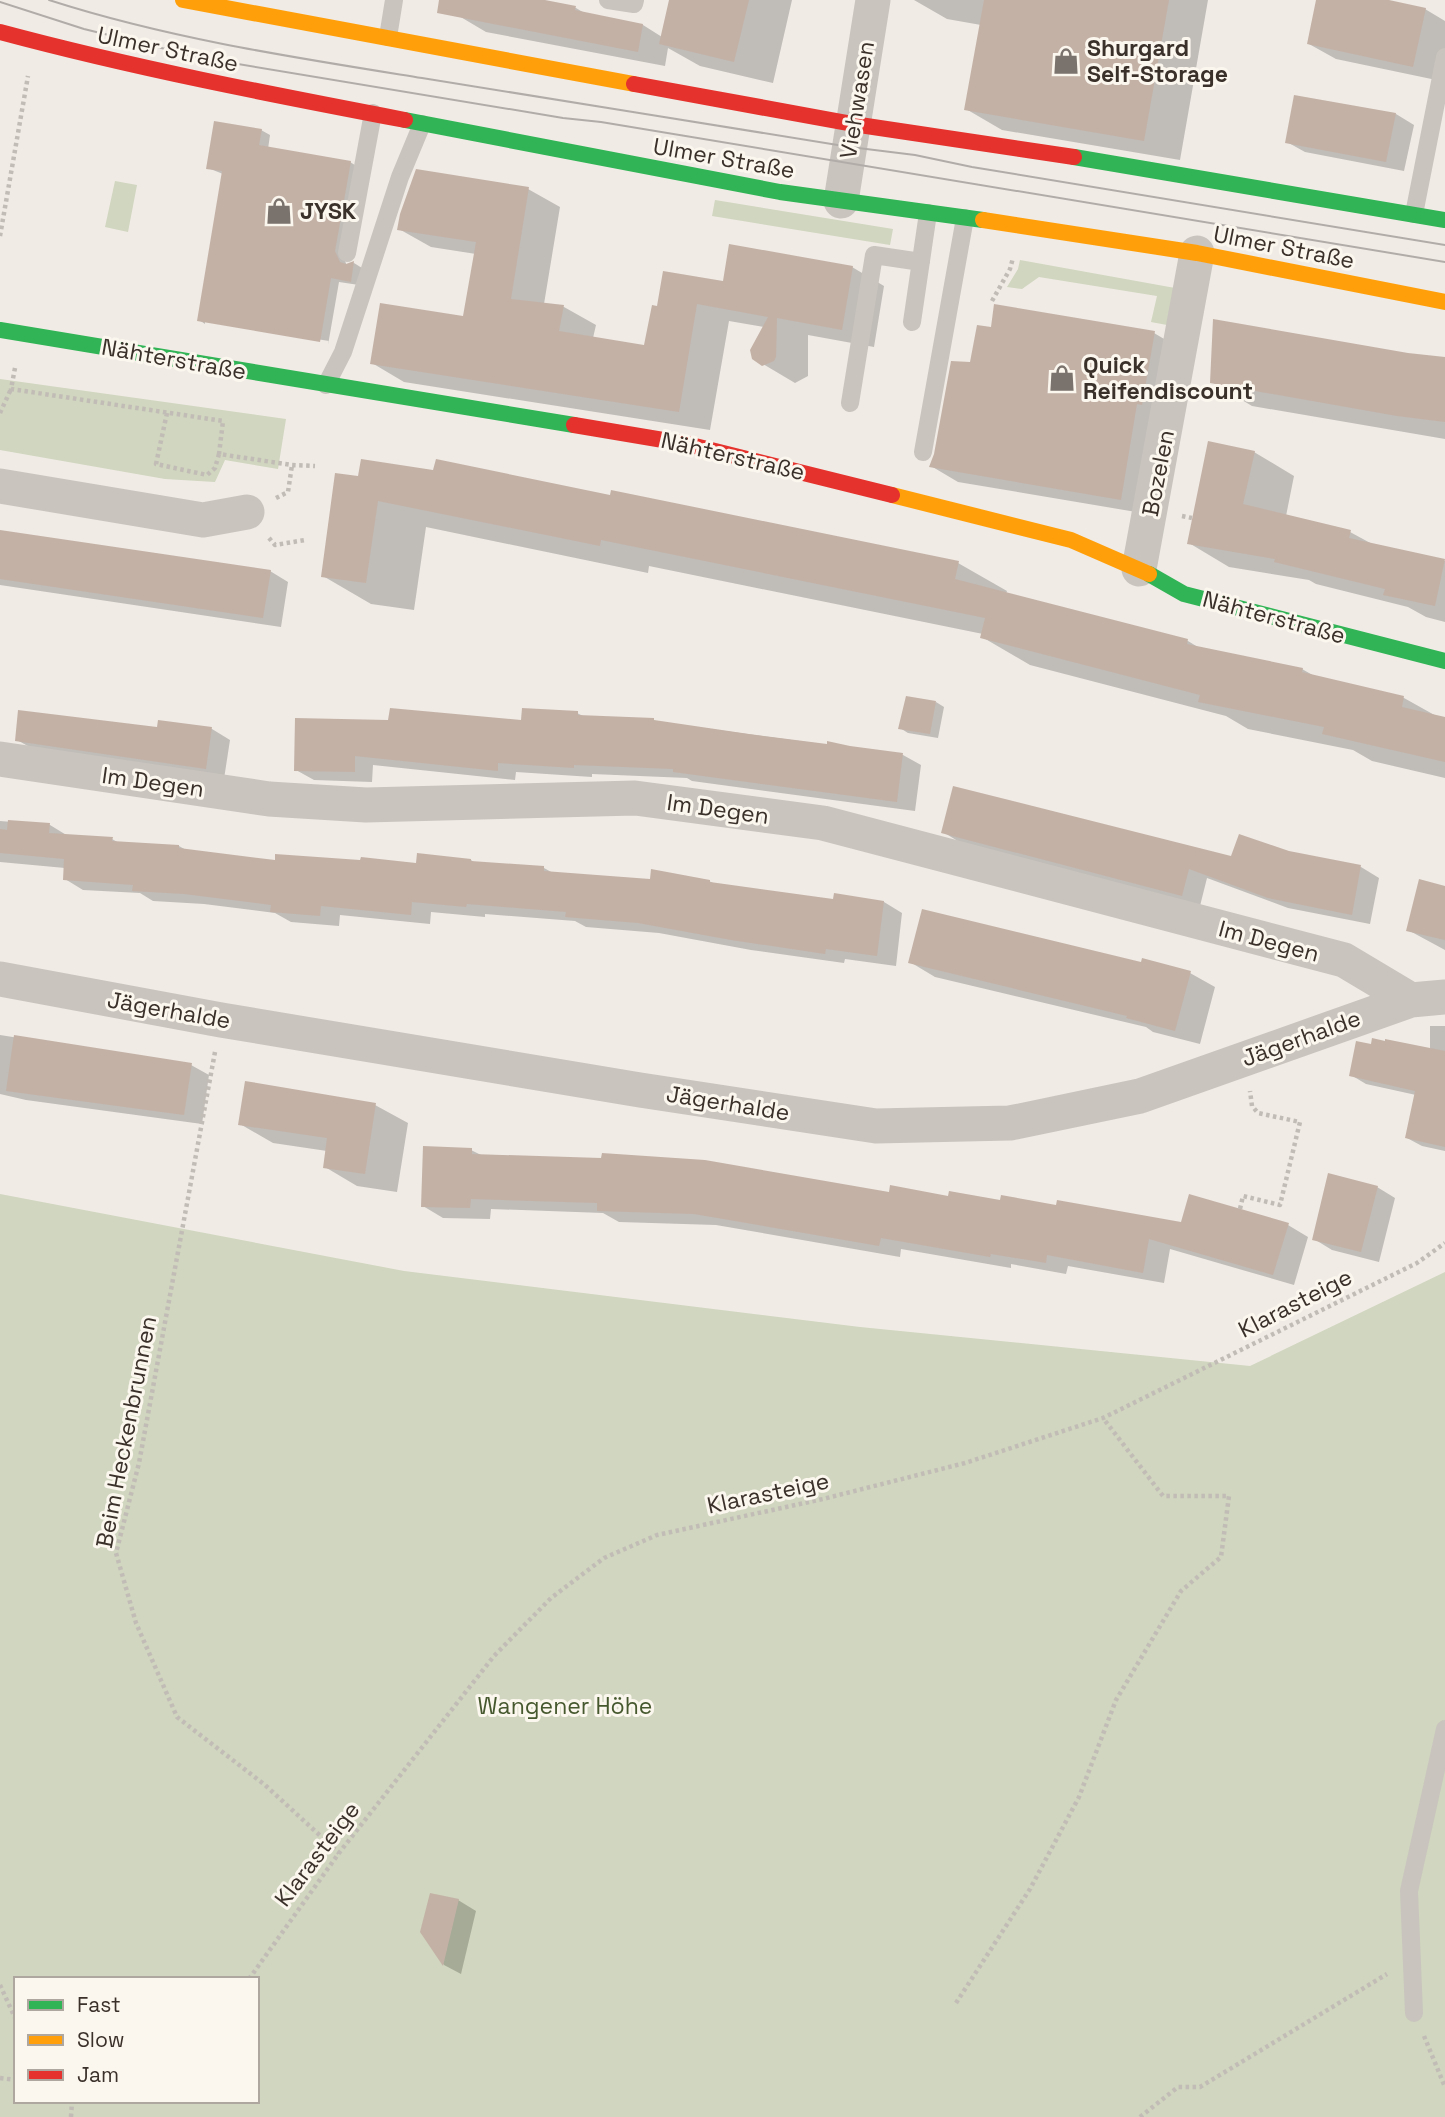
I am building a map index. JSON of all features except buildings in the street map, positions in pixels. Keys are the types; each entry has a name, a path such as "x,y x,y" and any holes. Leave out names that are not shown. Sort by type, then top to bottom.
{"street":[{"path":"183,0 853,124 1062,155 1445,220"},
{"name":"Viehwasen","path":"841,201 873,0"},
{"name":"Ulmer Straße","path":"0,32 205,82 780,192 1197,253 1445,302"},
{"name":"Bozelen","path":"1139,569 1197,253"},
{"name":"Nähterstraße","path":"0,330 687,444 1071,540 1139,569 1184,594 1445,662"},
{"path":"0,486 203,520 247,512"},
{"name":"Im Degen","path":"0,758 270,799 366,805 635,798 823,823 1345,960 1411,1000"},
{"name":"Jägerhalde","path":"0,979 220,1020 627,1088 876,1126 1010,1123 1140,1096 1411,1000 1445,997"}],"lane":[{"path":"388,37 394,0"},
{"path":"608,0 634,4 635,0"},
{"path":"1414,214 1445,57"},
{"path":"347,253 373,113"},
{"path":"326,384 343,352 400,177 422,124"},
{"path":"912,322 928,213"},
{"path":"923,452 965,218"},
{"path":"850,403 874,255 921,262"},
{"path":"1414,2013 1409,1891 1445,1729"}],"path":[{"path":"0,236 34,41"},
{"path":"992,301 1010,269"},
{"path":"0,413 11,389 21,334"},
{"path":"11,389 223,421 215,468 207,475 156,464 167,413"},
{"path":"219,454 315,466"},
{"path":"288,492 292,465"},
{"name":"Beim Heckenbrunnen","path":"220,1020 139,1463 116,1553 136,1623 177,1717 265,1785 339,1853"},
{"path":"1240,1209 1243,1196 1280,1205 1300,1122 1258,1113"},
{"name":"Klarasteige","path":"250,1977 339,1853 494,1656 551,1598 604,1559 657,1535 823,1500 965,1463 1103,1418 1417,1263 1445,1243"},
{"path":"956,2003 1030,1889 1079,1797 1122,1689 1181,1591 1221,1558 1229,1496 1163,1496 1103,1418"},
{"path":"1140,2117 1178,2087 1200,2087 1394,1970 1412,1969"},
{"path":"0,1985 14,2016"},
{"path":"1414,2013 1445,2087"}],"green space":[{"path":"115,181 137,185 128,232 105,227"},
{"path":"715,200 893,229 890,245 712,216"},
{"path":"1020,260 1175,288 1167,325 1151,322 1157,296 1039,277 1022,289 1007,287 1018,269"},
{"path":"0,379 286,419 278,469 225,460 215,482 165,479 0,450"},
{"name":"Wangener Höhe","path":"0,1194 404,1271 860,1327 1250,1366 1445,1272 1445,2117 0,2117"}],"tram line":[{"path":"49,0 187,37 281,55 850,147 915,155 972,167 1445,245"},
{"path":"0,2 84,29 202,58 1445,262"}],"traffic: fast":[{"path":"405,120 780,192 983,220"},
{"path":"1074,157 1445,220"},
{"path":"0,330 574,425"},
{"path":"1149,574 1184,594 1445,661"}],"traffic: slow":[{"path":"183,0 634,84"},
{"path":"983,220 1197,253 1445,302"},
{"path":"892,495 1071,540 1149,574"}],"traffic: jam":[{"path":"0,32 151,69 405,120"},
{"path":"634,84 853,124 1074,157"},
{"path":"574,425 687,444 892,495"}],"place":[{"name":"Shurgard Self-Storage","path":"1066,61"},
{"name":"JYSK","path":"279,211"},
{"name":"Quick Reifendiscount","path":"1062,378"}]}
